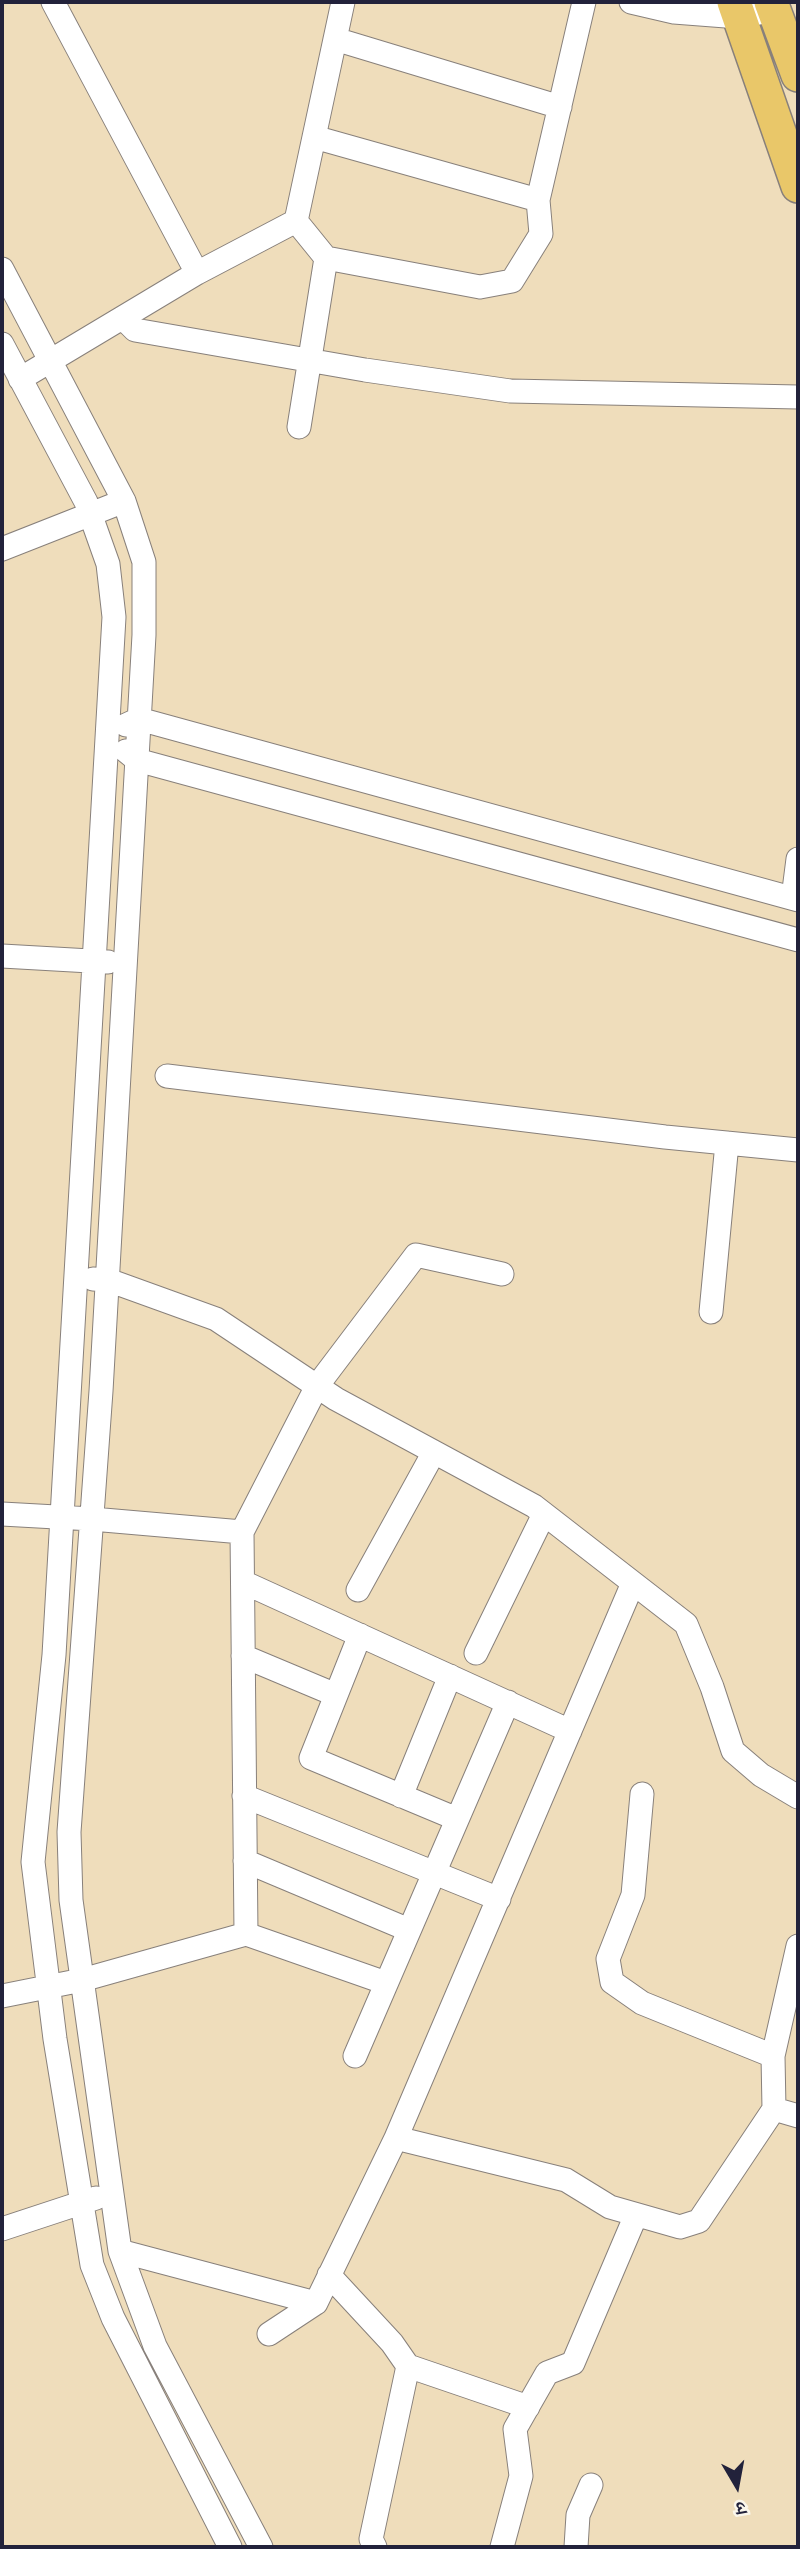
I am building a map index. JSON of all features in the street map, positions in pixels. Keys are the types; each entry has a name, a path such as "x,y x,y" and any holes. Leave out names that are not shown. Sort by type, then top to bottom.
{"highway":[{"path":"773,6 797,69"},
{"path":"737,9 798,186"}],"street":[{"path":"53,2 197,273"},
{"path":"296,221 343,2"},
{"path":"296,221 326,258 480,287 512,281 541,234 538,200 584,2"},
{"path":"631,2 674,12 773,6"},
{"path":"335,39 560,107"},
{"path":"313,137 538,200"},
{"path":"20,379 197,273 296,221"},
{"path":"299,427 326,258"},
{"path":"2,269 124,501 144,562 144,635 108,1280 69,1832 71,1899 120,2251 155,2346 261,2547"},
{"path":"123,318 135,330 510,391 798,397"},
{"path":"2,344 86,502 108,564 114,617 54,1655 33,1862 48,1987 92,2264 113,2318 230,2547"},
{"path":"2,549 124,501"},
{"path":"107,735 139,719 796,899 798,859"},
{"path":"107,735 137,760 798,940"},
{"path":"2,956 125,963"},
{"path":"167,1076 798,1150"},
{"path":"711,1312 727,1143"},
{"path":"246,1934 243,1532 317,1386 416,1255 502,1274"},
{"path":"75,1278 108,1280 216,1319 317,1386 544,1514 687,1624 733,1751 761,1775 798,1797"},
{"path":"358,1590 434,1452"},
{"path":"2,1514 243,1532"},
{"path":"476,1653 544,1514"},
{"path":"243,1582 570,1731"},
{"path":"270,2333 316,2303 396,2138 634,1583"},
{"path":"360,1636 311,1758 457,1819"},
{"path":"243,1656 336,1695"},
{"path":"401,1796 450,1676"},
{"path":"355,2056 508,1702"},
{"path":"642,1794 633,1895 608,1959 612,1982 642,2003 773,2056"},
{"path":"244,1796 499,1899"},
{"path":"245,1861 409,1930"},
{"path":"2,1996 82,1980 246,1934 386,1983"},
{"path":"396,2138 566,2180 610,2207 636,2215 680,2227 699,2221 774,2109 773,2056 798,1946"},
{"path":"774,2109 798,2116"},
{"path":"2,2229 112,2192"},
{"path":"502,2547 521,2476 515,2429 547,2373 573,2363 636,2215"},
{"path":"120,2251 316,2303"},
{"path":"329,2276 392,2343 408,2366 528,2407"},
{"path":"375,2547 371,2539 408,2366"},
{"path":"576,2547 578,2515 591,2485"}]}
